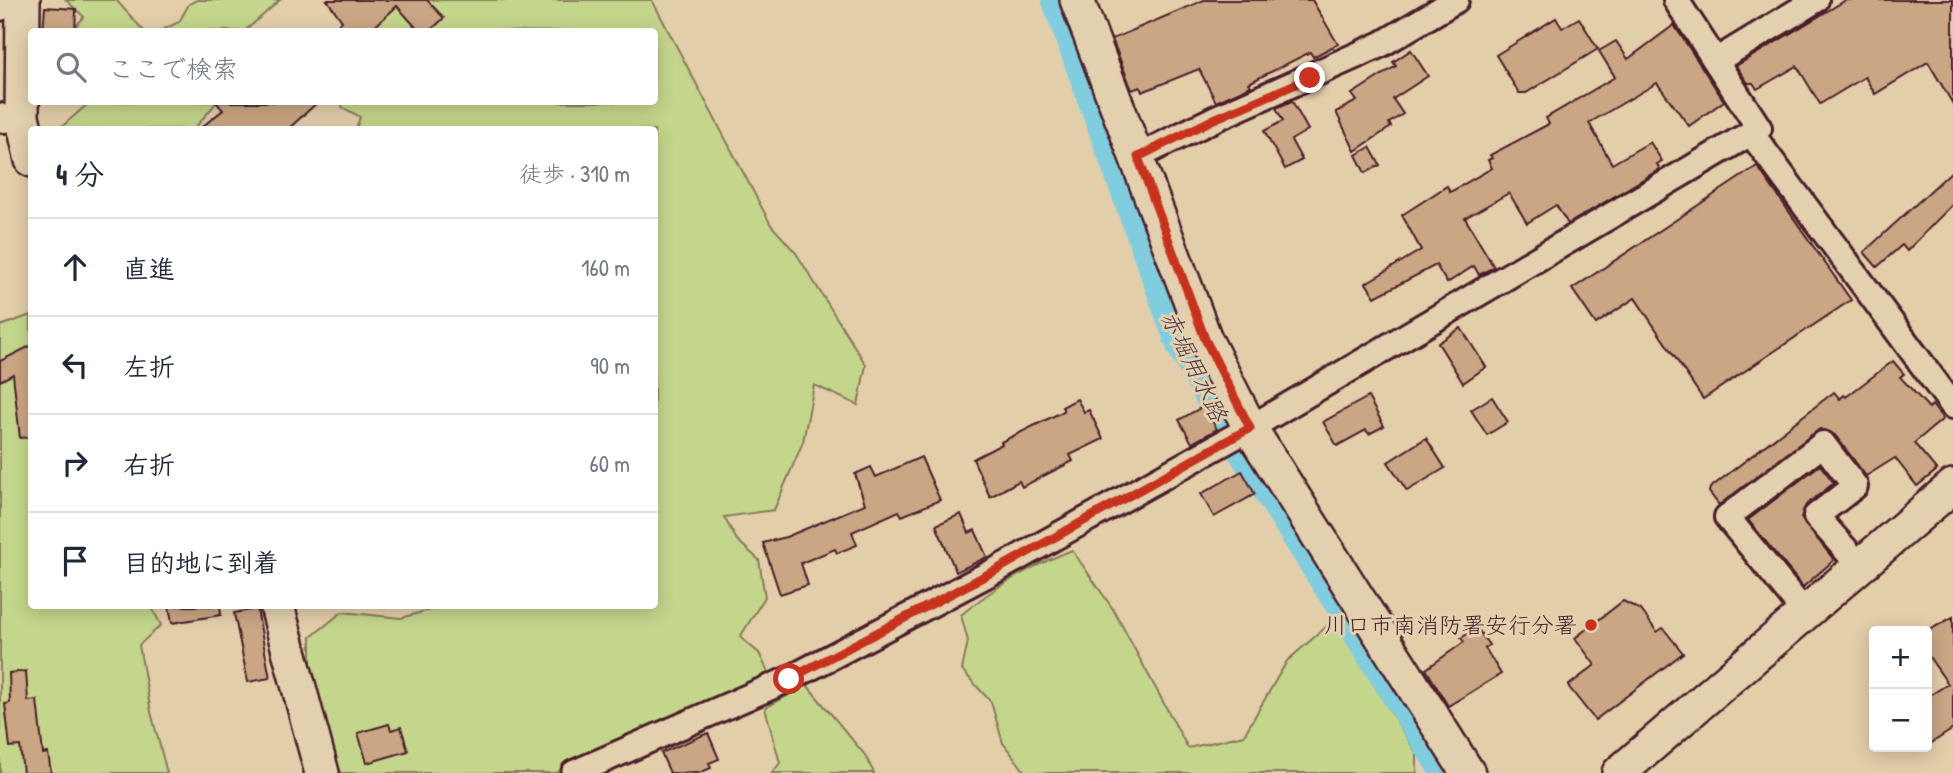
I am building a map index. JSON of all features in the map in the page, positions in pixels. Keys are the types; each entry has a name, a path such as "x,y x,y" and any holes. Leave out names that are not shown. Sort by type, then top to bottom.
{"street":[{"path":"0,8 8,0"},
{"path":"23,0 11,116 28,152"},
{"path":"1077,0 1205,339 1250,428 1468,773"},
{"path":"1138,157 1214,119 1382,44 1456,0"},
{"path":"574,773 789,679 998,569 1250,428 1759,128 1676,0"},
{"path":"1717,60 1816,0"},
{"path":"1751,133 1953,407"},
{"path":"1805,613 1727,517 1823,444 1855,486 1816,516 1860,566"},
{"path":"1619,773 1953,486"},
{"path":"278,609 322,773"}],"green space":[{"path":"66,0 116,0 141,28 74,28 84,17"},
{"path":"197,0 280,0 248,28 166,28 179,22 189,4"},
{"path":"356,0 652,0 771,225 796,253 866,365 858,405 814,385 803,442 774,510 724,517 737,540 759,560 765,597 740,637 759,653 769,674 556,773 337,773 311,681 311,637 342,612 401,618 433,609 658,609 658,126 357,126 360,117 342,105 658,105 658,28 374,28"},
{"path":"87,105 214,105 197,126 63,126"},
{"path":"28,316 28,609 153,609 161,625 139,645 151,712 167,773 0,773 0,326"},
{"path":"1072,550 1113,609 1188,748 1244,735 1287,661 1334,620 1417,754 1417,773 1026,773 1003,743 991,702 962,670 968,641 961,615 1014,578"},
{"path":"807,685 865,755 874,773 772,773 780,763 765,708"}],"building":[{"path":"327,0 427,0 444,18 433,28 416,28 397,6 373,28 335,28 342,21"},
{"path":"1204,0 1312,0 1338,44 1313,57 1310,52 1249,83 1251,86 1216,102 1199,69 1142,92 1140,87 1132,90 1112,39"},
{"path":"1846,0 1953,0 1953,104 1928,62 1875,94 1865,77 1820,104 1797,66 1757,89 1753,83 1748,83 1736,66"},
{"path":"45,7 76,9 75,28 43,28"},
{"path":"1556,18 1562,28 1579,18 1598,49 1526,93 1519,93 1496,55"},
{"path":"1674,25 1724,101 1689,126 1657,83 1589,123 1612,164 1650,142 1662,161 1657,164 1660,169 1568,224 1556,205 1527,223 1509,193 1465,218 1494,267 1479,275 1474,266 1447,283 1436,265 1375,297 1366,283 1421,250 1402,215 1447,186 1450,192 1492,168 1488,160 1492,158 1490,155 1549,124 1546,118 1615,77 1599,51 1616,41 1628,59"},
{"path":"1411,50 1428,76 1393,99 1403,114 1389,123 1391,127 1355,151 1336,112 1357,101 1352,94 1396,66 1393,62"},
{"path":"1292,101 1308,130 1291,140 1302,160 1285,169 1264,131 1283,121 1276,108"},
{"path":"219,105 315,105 291,126 203,126 223,110"},
{"path":"1370,147 1380,165 1365,173 1356,155"},
{"path":"1757,166 1851,300 1703,399 1635,298 1596,324 1572,289"},
{"path":"1953,170 1953,204 1907,251 1902,245 1877,267 1864,252"},
{"path":"1461,328 1486,367 1463,383 1438,343"},
{"path":"28,347 28,437 20,438 13,374 0,381 0,361"},
{"path":"1893,361 1904,374 1900,377 1929,408 1932,405 1943,419 1914,443 1937,470 1917,486 1895,458 1866,476 1835,435 1820,429 1719,505 1709,492 1710,488 1834,392 1840,399 1844,395 1846,397"},
{"path":"1368,397 1384,426 1369,434 1366,430 1337,446 1323,422"},
{"path":"1492,397 1508,422 1487,435 1471,410"},
{"path":"1077,399 1084,412 1089,410 1103,439 1070,455 1073,461 1022,487 1019,481 990,497 973,459 1064,411 1062,407"},
{"path":"1204,406 1217,429 1192,443 1179,420"},
{"path":"1426,438 1445,468 1407,491 1388,462"},
{"path":"921,457 940,500 902,516 899,511 852,532 857,545 837,553 835,549 801,563 808,585 780,594 763,543 786,537 865,504 855,474 871,467 876,477"},
{"path":"1820,465 1834,483 1806,505 1801,518 1834,560 1803,587 1748,520"},
{"path":"1242,471 1255,494 1214,517 1201,494"},
{"path":"961,514 969,533 975,530 987,557 956,572 936,525"},
{"path":"1623,601 1641,610 1657,632 1663,628 1683,653 1595,720 1568,686 1595,665 1575,638"},
{"path":"170,609 220,609 221,615 172,623"},
{"path":"257,609 270,678 248,682 234,613"},
{"path":"1953,617 1953,729 1932,743 1932,694 1948,684 1932,661 1932,628"},
{"path":"1477,628 1489,645 1485,648 1501,674 1448,706 1426,669 1464,642 1461,638"},
{"path":"26,671 28,701 37,700 43,754 48,753 51,773 23,773 20,746 10,747 5,704 10,703 9,673"},
{"path":"389,724 391,730 401,727 408,751 367,763 358,733"},
{"path":"708,733 719,759 709,763 711,768 699,773 670,773 661,753"}],"waterway":[{"name":"赤堀用水路","path":"1053,0 1178,347 1217,417 1442,773"}],"place":[{"name":"川口市南消防署安行分署","path":"1591,625"}],"route":[{"path":"789,679 998,569 1250,428 1205,339 1138,157 1214,119 1310,78"}]}
